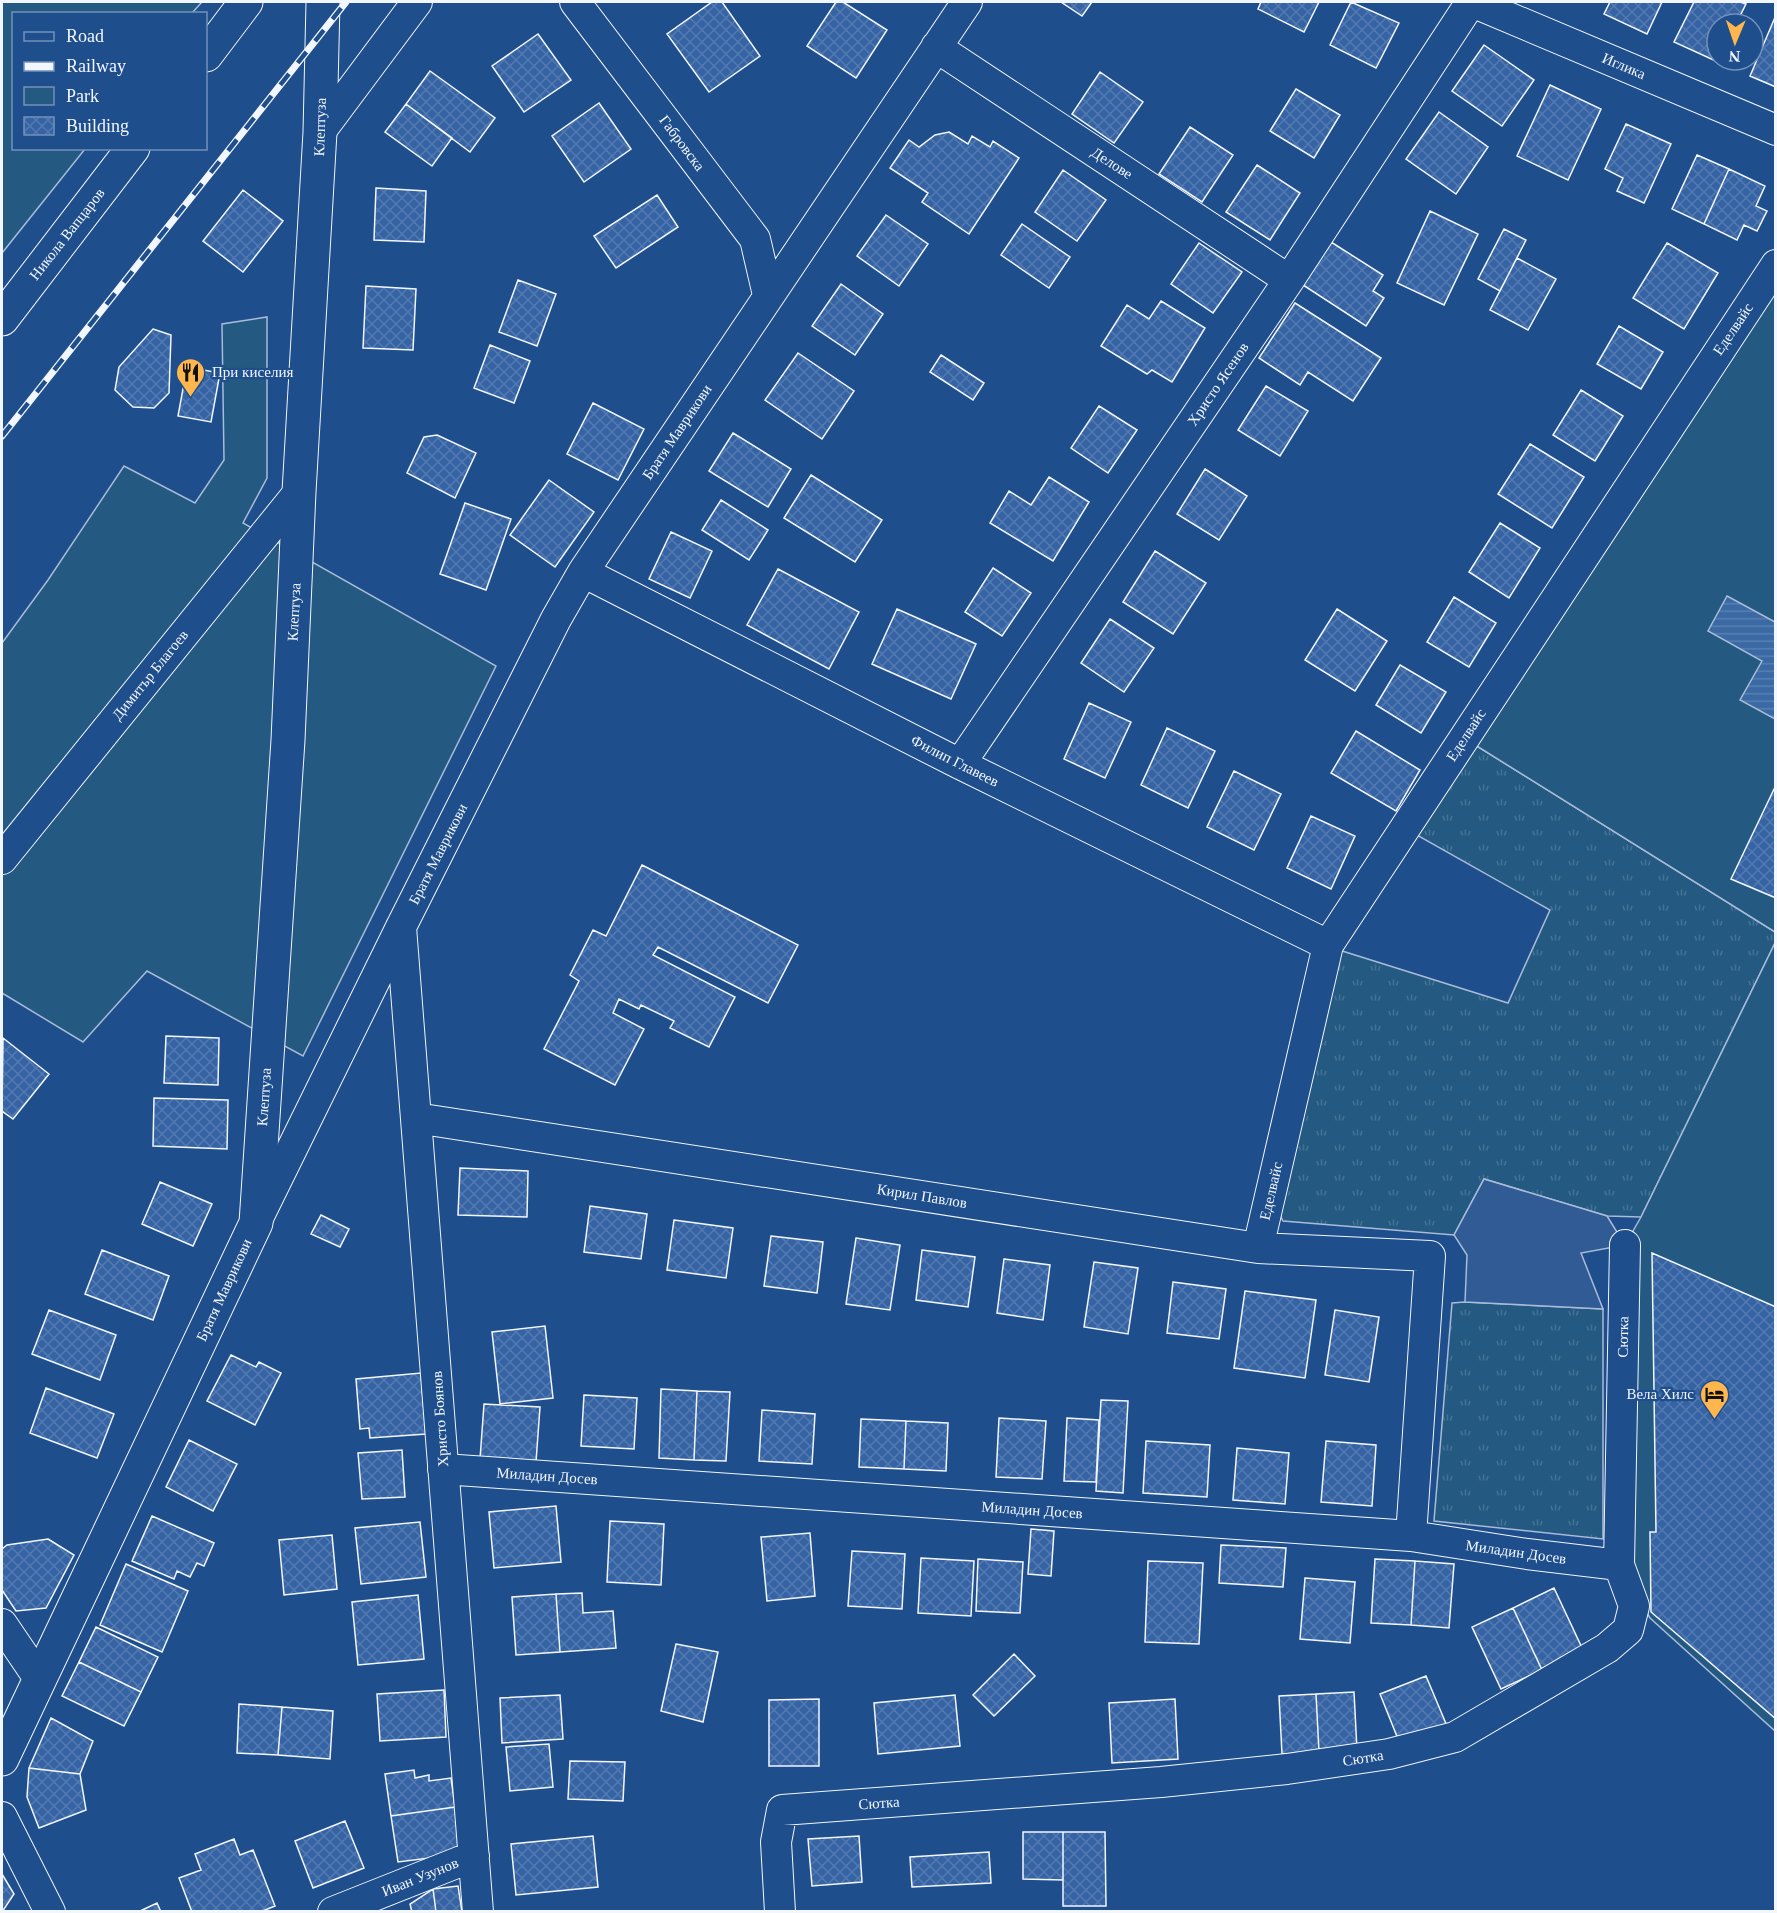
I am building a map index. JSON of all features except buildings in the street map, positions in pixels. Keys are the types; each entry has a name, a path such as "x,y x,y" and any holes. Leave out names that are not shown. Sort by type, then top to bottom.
{"street":[{"path":"207,54 246,2"},
{"name":"Клептуза","path":"256,1223 288,740 299,492 320,132 323,2"},
{"path":"320,132 417,2"},
{"name":"Габровска","path":"574,2 755,239 768,295"},
{"name":"Братя Маврикови","path":"2,1759 256,1223 401,927 556,619 582,573 967,2"},
{"name":"Иглика","path":"1471,2 1776,130"},
{"name":"Христо Ясенов","path":"960,764 1289,280 1471,2"},
{"name":"Делове","path":"936,47 1289,280"},
{"name":"Никола Вапцаров","path":"2,319 131,150"},
{"name":"Еделвайс","path":"1258,1248 1328,945 1776,265"},
{"name":"Димитър Благоев","path":"2,859 299,492"},
{"name":"Филип Главеев","path":"582,573 960,764 1328,945"},
{"name":"Христо Боянов","path":"401,927 478,1911"},
{"name":"Кирил Павлов","path":"416,1118 1258,1248 1430,1256 1411,1536"},
{"name":"Сютка","path":"780,1911 776,1842 782,1810 1161,1782 1287,1769 1389,1754 1455,1737 1607,1648 1628,1629 1634,1606 1619,1565 1625,1245"},
{"name":"Миладин Досев","path":"443,1469 1411,1536 1527,1554 1619,1565"},
{"path":"2,1624 40,1680"},
{"path":"2,1817 50,1911"},
{"name":"Иван Узунов","path":"333,1911 474,1856"}],"green space":[{"path":"2,2 202,2 193,12 12,12 12,150 84,150 2,253"},
{"path":"1775,283 1775,932 1472,743"},
{"path":"267,317 267,478 243,523 496,666 303,1056 147,971 83,1042 2,993 2,643 48,580 124,466 195,503 224,460 222,324"},
{"path":"1472,743 1775,932 1775,943 1641,1217 1607,1216 1484,1179 1454,1235 1283,1221 1272,1198 1339,950 1508,1003 1550,910 1415,834"},
{"path":"1775,943 1775,1731 1650,1618 1619,1565 1625,1245 1641,1217"},
{"path":"1452,1303 1603,1309 1603,1539 1434,1521"}],"shaded area":[{"path":"1727,596 1775,622 1775,719 1740,700 1762,661 1708,631"},
{"path":"1484,1179 1607,1216 1625,1245 1581,1253 1603,1309 1465,1302 1467,1255 1454,1235"}],"railway":[{"path":"2,436 346,2"}],"place":[{"name":"При киселия","path":"191,398"},
{"name":"Вела Хилс","path":"1715,1420"}]}
